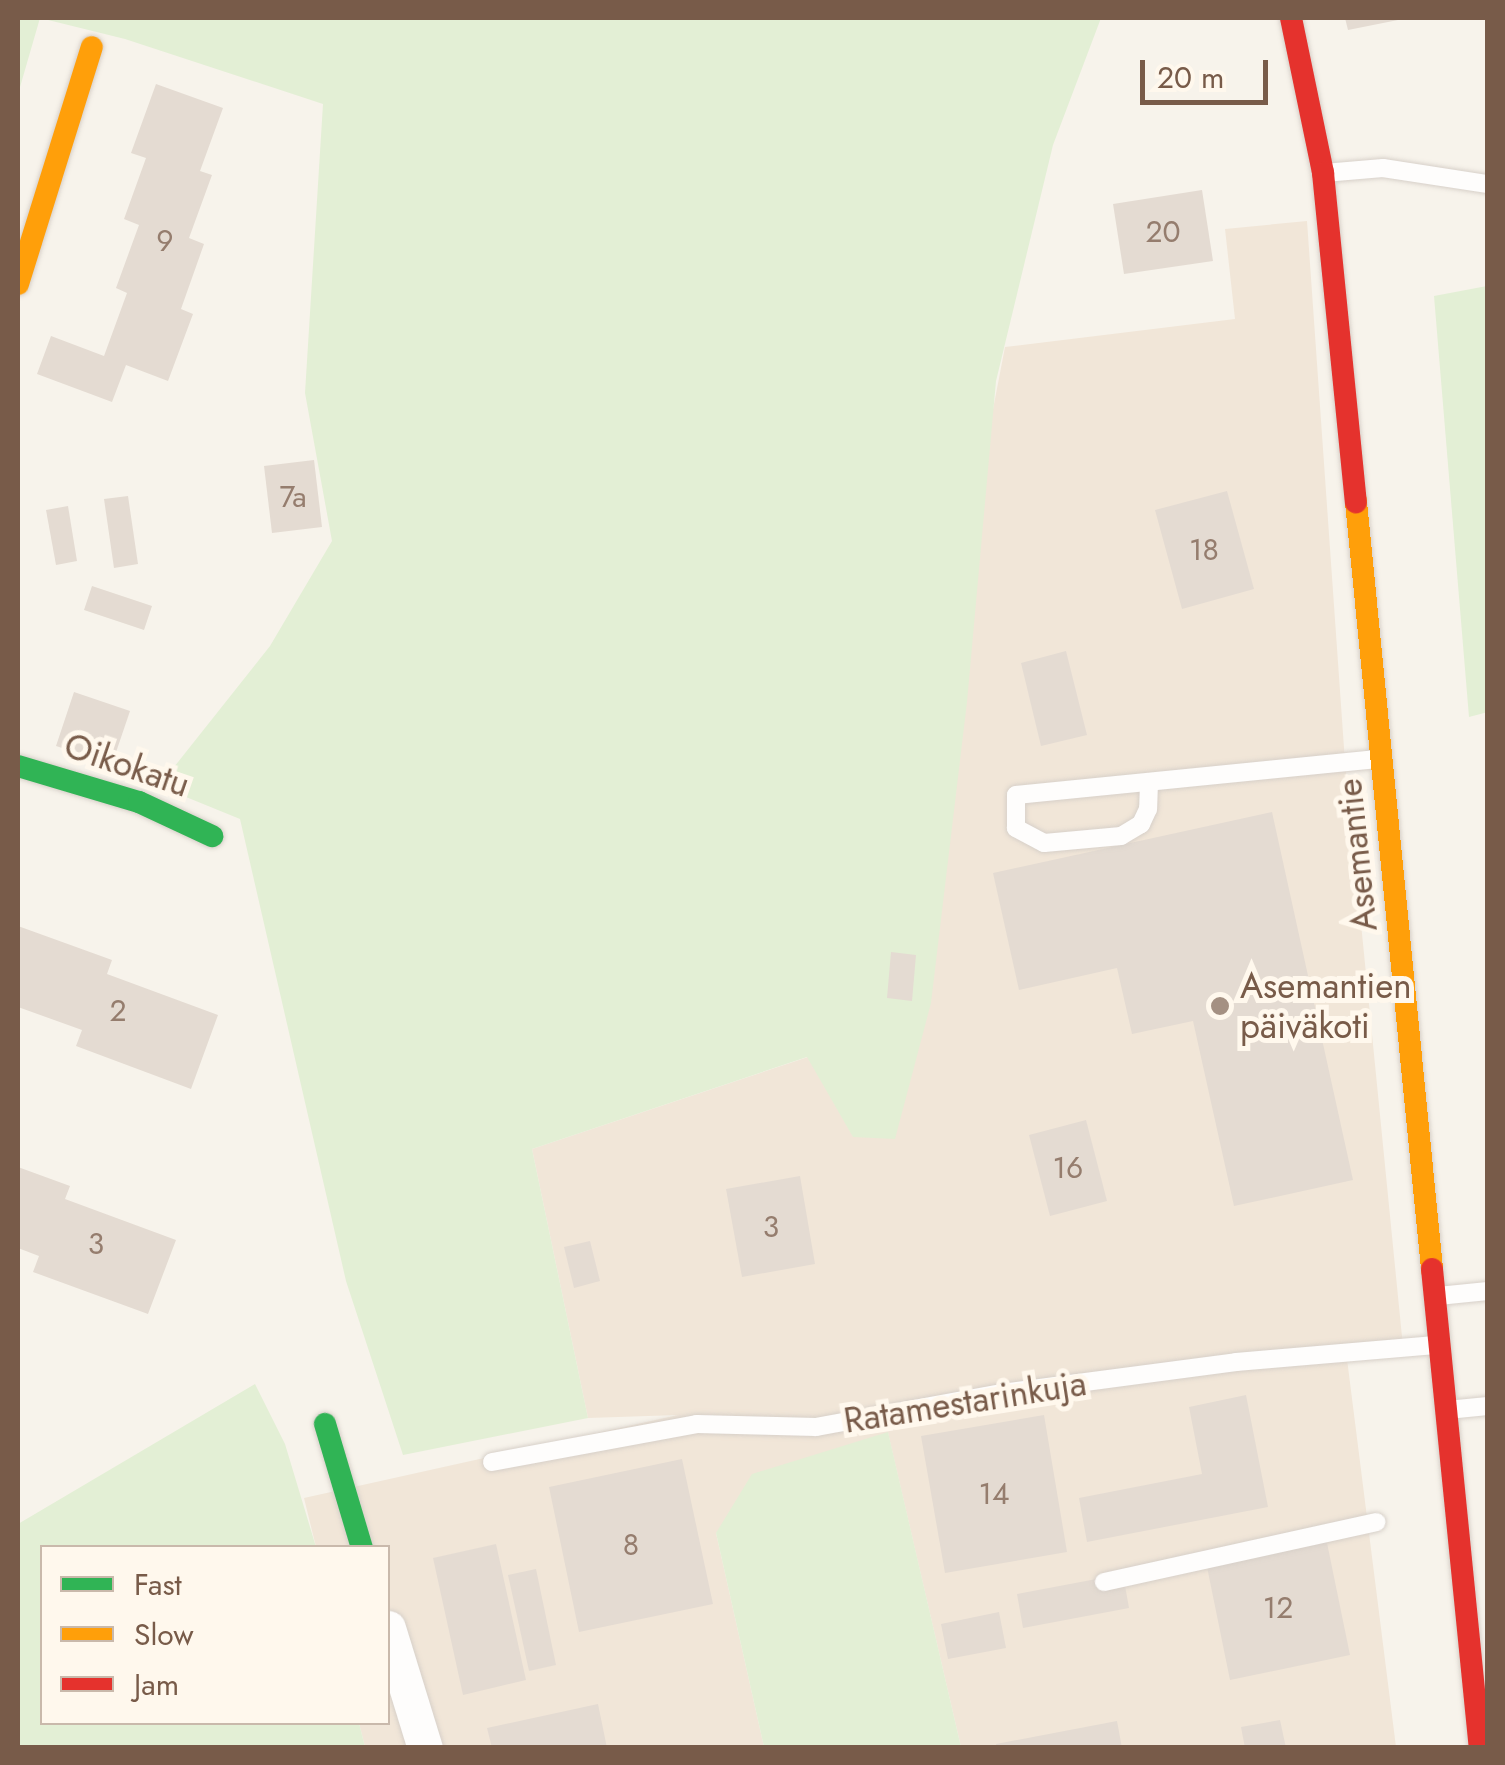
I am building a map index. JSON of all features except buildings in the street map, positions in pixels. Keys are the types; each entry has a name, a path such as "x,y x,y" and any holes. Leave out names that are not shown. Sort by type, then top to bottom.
{"street":[{"name":"Asemantie","path":"1291,18 1323,173 1482,1734"},
{"path":"18,284 92,47"},
{"name":"Oikokatu","path":"18,766 140,802 212,836"},
{"path":"325,1424 361,1545"},
{"path":"390,1634 425,1748"}],"lane":[{"path":"1323,173 1383,168 1488,184"},
{"path":"1149,783 1148,810 1141,824 1121,836 1044,843 1016,828 1016,795 1382,759"},
{"path":"1436,1296 1488,1291"},
{"name":"Ratamestarinkuja","path":"492,1462 698,1424 816,1427 1002,1394 1216,1364 1440,1345"},
{"path":"1447,1410 1488,1406"},
{"path":"1104,1582 1376,1522"}],"shaded area":[{"path":"1307,221 1345,762 1404,1357 1346,1351 1396,1747 961,1747 888,1433 716,1533 764,1747 365,1747 360,1725 390,1725 390,1545 316,1545 304,1498 678,1415 588,1418 532,1149 808,1057 853,1136 1005,347 1235,319 1225,229"}],"green space":[{"path":"18,18 40,18 18,94"},
{"path":"40,18 1101,18 1053,145 996,381 967,702 931,1003 895,1139 853,1137 807,1057 532,1149 588,1418 403,1455 346,1281 240,819 159,786 270,646 332,541 305,393 323,104 125,39"},
{"path":"1487,286 1488,712 1469,717 1434,296"},
{"path":"255,1384 285,1444 315,1545 40,1545 40,1725 360,1725 365,1747 18,1747 18,1524"},
{"path":"888,1432 961,1747 764,1747 716,1533 752,1474"}],"traffic: fast":[{"path":"18,766 139,802 212,836"},
{"path":"325,1424 361,1545"}],"traffic: slow":[{"path":"18,284 92,47"},
{"path":"1356,502 1432,1269"}],"traffic: jam":[{"path":"1291,18 1323,173 1356,502"},
{"path":"1432,1269 1480,1748"}],"place":[{"name":"Asemantien päiväkoti","path":"1220,1006"}]}
